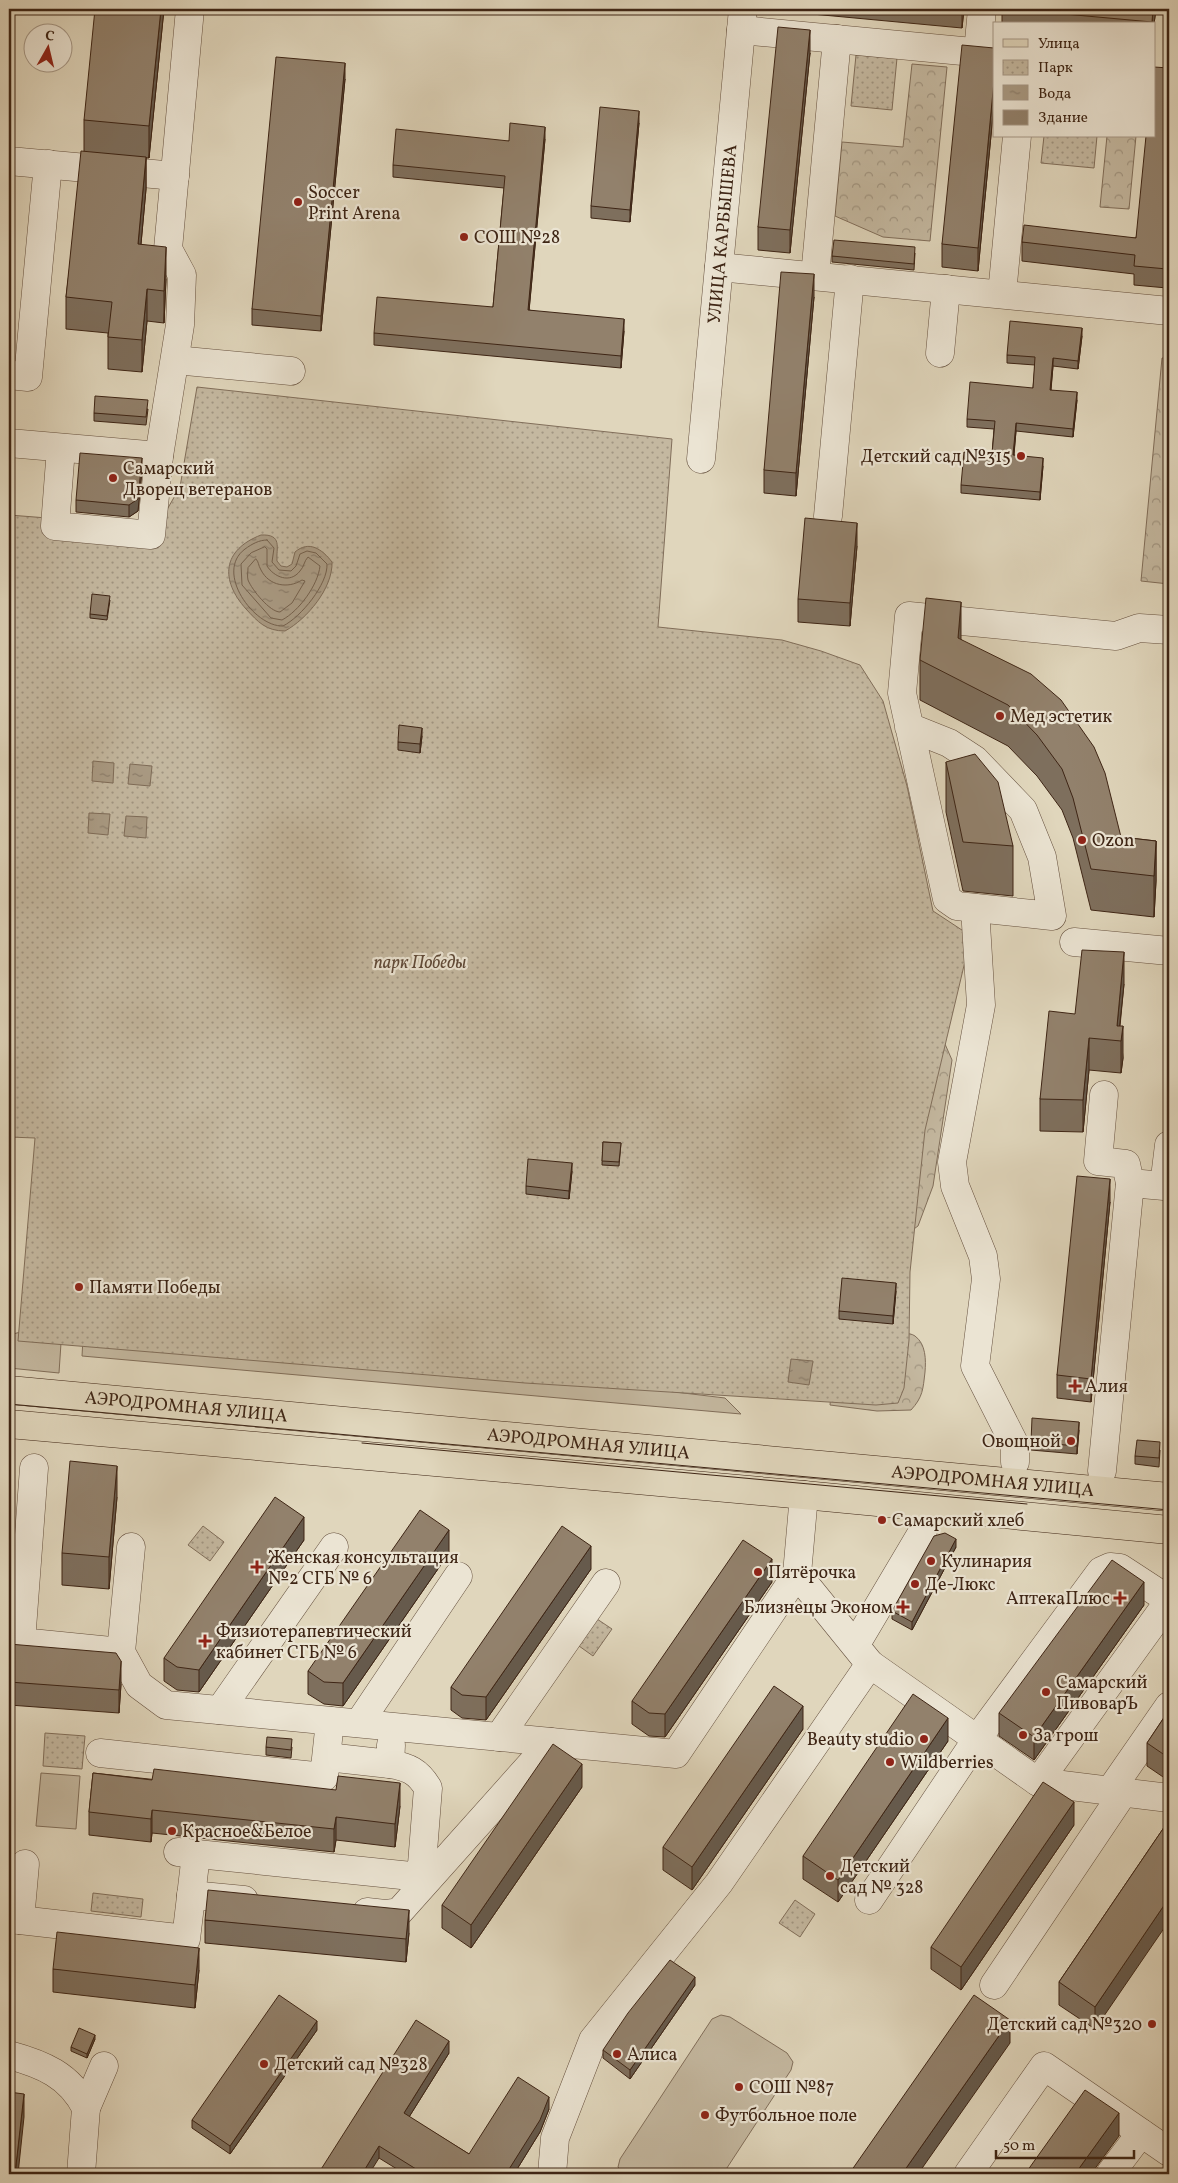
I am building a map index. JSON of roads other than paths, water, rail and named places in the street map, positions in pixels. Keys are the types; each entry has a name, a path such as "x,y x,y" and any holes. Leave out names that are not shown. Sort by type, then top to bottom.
{"main road":[{"name":"АЭРОДРОМНАЯ УЛИЦА","path":"9,1390 1101,1476 1169,1497"},
{"name":"АЭРОДРОМНАЯ УЛИЦА","path":"9,1424 804,1495 1169,1530"}],"street":[{"path":"61,448 55,526 151,535 160,456 180,325 182,275 168,249 190,9"},
{"path":"742,19 837,39 986,53 982,9"},
{"name":"УЛИЦА КАРБЫШЕВА","path":"701,459 742,19"},
{"path":"815,276 837,39"},
{"path":"1002,294 1017,138"},
{"path":"9,161 175,176"},
{"path":"9,374 28,377 48,164"},
{"path":"719,267 1169,311"},
{"path":"828,516 850,280"},
{"path":"940,354 946,289"},
{"path":"175,360 291,371"},
{"path":"9,443 160,456"},
{"path":"909,727 949,743 975,760 998,782 1022,810 1042,857 1052,916 957,906 947,899 909,727 902,694 909,616 1116,636 1139,628 1169,630"},
{"path":"975,908 981,1005 952,1162 955,1186 983,1256 986,1279 975,1366 1015,1445 1015,1462"},
{"path":"1074,942 1169,951"},
{"path":"1101,1476 1130,1183 1126,1164 1098,1161 1104,1095"},
{"path":"1130,1183 1167,1186 1169,1145"},
{"path":"34,1468 15,1642 121,1652"},
{"path":"131,1547 121,1652 139,1685 166,1705 676,1754 797,1574 804,1495"},
{"path":"552,2174 555,2138 593,2040 718,1883 863,1654 923,1531"},
{"path":"220,1710 334,1547"},
{"path":"869,1900 977,1739 1101,1571 1110,1567 1120,1568 1169,1600 1038,1782"},
{"path":"797,1574 863,1654 1038,1782 1169,1798"},
{"path":"359,1723 458,1576"},
{"path":"499,1737 606,1583"},
{"path":"994,1985 1169,1706"},
{"path":"100,1753 324,1777 330,1720"},
{"path":"390,1764 393,1727"},
{"path":"347,1910 385,1914 399,1912 426,1877 551,1742"},
{"path":"326,1757 390,1764 409,1768 421,1776 428,1788 426,1877"},
{"path":"25,1864 14,1920 186,1939 191,1895 187,1853 426,1877"},
{"path":"191,1895 269,1903"},
{"path":"9,2055 40,2064 63,2079 82,2099 86,2108"},
{"path":"81,2174 86,2108 104,2066"},
{"path":"968,2174 1044,2066 1169,2152"},
{"path":"1110,2174 1141,2133"}],"water":[{"path":"261,535 268,535 275,539 277,543 277,561 281,566 287,567 292,564 295,552 300,548 310,546 320,550 332,562 328,582 317,602 302,619 285,631 278,631 267,627 254,618 238,598 229,577 232,557 248,541"},
{"path":"93,761 114,763 113,783 92,781"},
{"path":"130,764 152,766 150,786 128,784"},
{"path":"89,813 110,814 108,835 88,833"},
{"path":"126,816 147,817 146,838 124,836"},
{"path":"791,1359 813,1361 809,1385 788,1382"}],"tram line":[{"path":"9,1404 1169,1510"},
{"path":"362,1443 1027,1504"}],"place":[{"name":"Soccer Print Arena","path":"298,202"},
{"name":"СОШ №28","path":"464,237"},
{"name":"Детский сад №315","path":"1021,456"},
{"name":"Самарский Дворец ветеранов","path":"113,478"},
{"name":"Мед эстетик","path":"1000,716"},
{"name":"Ozon","path":"1082,840"},
{"name":"Памяти Победы","path":"79,1287"},
{"name":"Алия","path":"1075,1386"},
{"name":"Овощной","path":"1071,1441"},
{"name":"Самарский хлеб","path":"882,1520"},
{"name":"Кулинария","path":"931,1561"},
{"name":"Женская консультация №2 СГБ № 6","path":"257,1567"},
{"name":"Пятёрочка","path":"758,1572"},
{"name":"Де-Люкс","path":"915,1584"},
{"name":"АптекаПлюс","path":"1120,1598"},
{"name":"Близнецы Эконом","path":"903,1607"},
{"name":"Физиотерапевтический кабинет СГБ № 6","path":"205,1641"},
{"name":"Самарский ПивоварЪ","path":"1046,1692"},
{"name":"За грош","path":"1023,1735"},
{"name":"Beauty studio","path":"924,1739"},
{"name":"Wildberries","path":"890,1762"},
{"name":"Красное&Белое","path":"172,1831"},
{"name":"Детский сад № 328","path":"830,1876"},
{"name":"Детский сад №320","path":"1152,2024"},
{"name":"Алиса","path":"617,2054"},
{"name":"Детский сад №328","path":"264,2064"},
{"name":"СОШ №87","path":"739,2087"},
{"name":"Футбольное поле","path":"705,2115"}],"park label":[{"name":"парк Победы","path":"420,962"}]}
